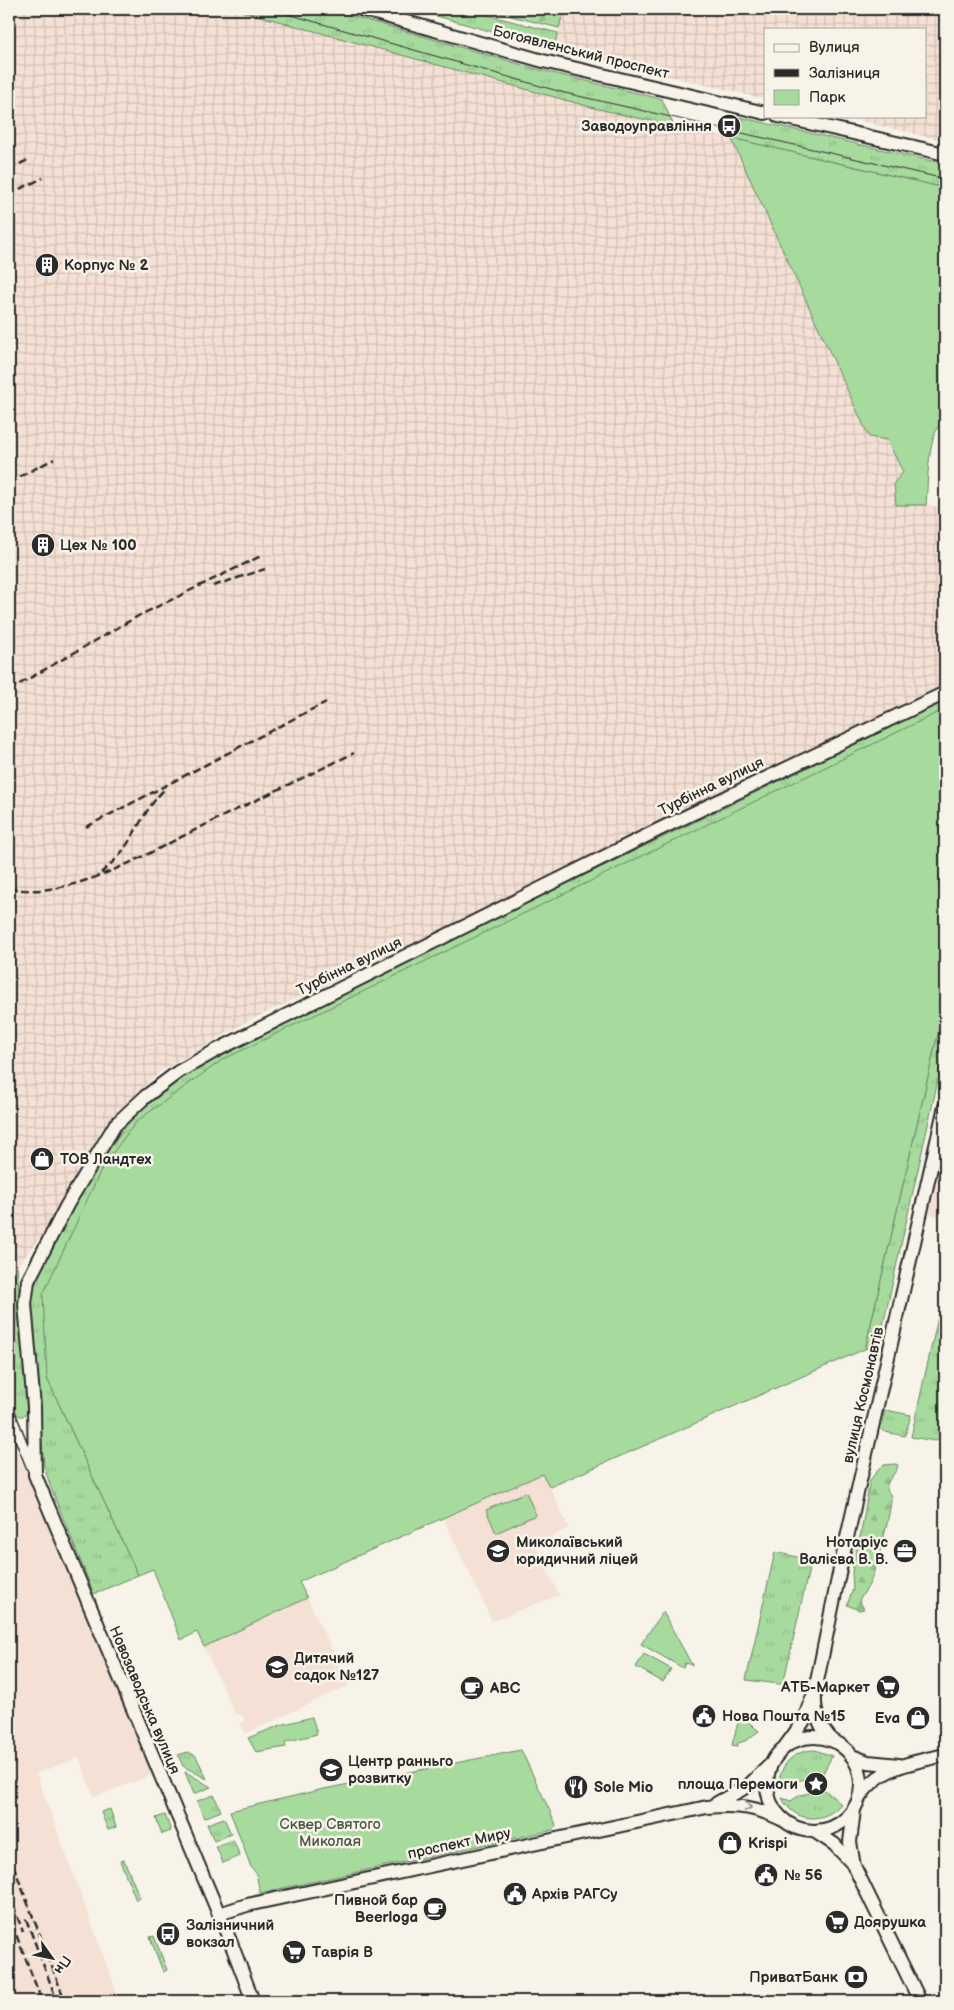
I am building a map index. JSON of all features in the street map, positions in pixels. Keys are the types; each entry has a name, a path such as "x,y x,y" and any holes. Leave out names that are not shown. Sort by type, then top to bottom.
{"main road":[{"name":"Богоявленський проспект","path":"360,9 552,63 764,113"},
{"path":"787,118 945,154"},
{"name":"Турбінна вулиця","path":"36,1475 34,1407 25,1304 28,1281 66,1205 115,1124 145,1096 178,1072 217,1050 662,828 945,693"},
{"name":"вулиця Космонавтів","path":"784,1748 803,1722 815,1691 839,1574 945,1106"},
{"name":"Новозаводська вулиця","path":"36,1475 88,1606 219,1914 253,2001"},
{"name":"вулиця Космонавтів","path":"815,1691 817,1716 824,1730 835,1742"},
{"path":"904,1765 868,1762 852,1756 835,1742 822,1738 808,1738 795,1741 784,1748 773,1762 767,1781 768,1794 776,1812 785,1821 798,1828 814,1831 824,1830 840,1823 872,1781 882,1774 904,1765 945,1756"},
{"path":"852,1756 860,1777 850,1836 854,1866"},
{"name":"проспект Миру","path":"708,1807 733,1796 748,1786 773,1762"},
{"name":"проспект Миру","path":"219,1914 256,1903 708,1807 736,1805 749,1807 762,1810 785,1821"},
{"path":"814,1831 834,1844 854,1866 920,2001"}],"street":[{"name":"Новозаводська вулиця","path":"9,1411 36,1475"}],"shaded area":[{"path":"9,9 234,9 598,109 731,138 869,437 887,440 903,473 894,483 896,505 926,505 945,508 945,684 454,925 248,1021 161,1071 108,1120 40,1238 9,1276"},
{"path":"564,9 945,9 945,141 848,118 926,118 926,28 764,28 764,99 553,49"},
{"path":"936,1185 945,1187 945,1218 929,1214"},
{"path":"9,1431 152,1775 94,1797 79,1758 36,1773 120,2001 9,2001"},
{"name":"Миколаївський юридичний ліцей","path":"543,1473 569,1528 535,1545 559,1595 492,1621 444,1519"},
{"name":"Дитячий садок №127","path":"307,1598 349,1685 245,1734 241,1724 245,1720 242,1715 235,1714 204,1647"}],"green space":[{"path":"234,9 328,9 540,70 662,99 674,126 598,109"},
{"path":"412,9 464,9 558,33 553,49"},
{"path":"483,9 564,9 559,28"},
{"path":"739,117 945,164 945,188 731,138"},
{"path":"731,138 945,188 945,419 939,425 932,446 926,505 896,505 894,483 903,472 887,440 869,437"},
{"path":"945,701 945,709 47,1378 138,1575 94,1594 44,1466 30,1305 34,1283 72,1207 99,1161 133,1117 184,1075 218,1052"},
{"path":"945,709 945,1003 865,1349 550,1487 542,1474 299,1582 307,1598 204,1647 197,1632 181,1640 153,1569 138,1575 47,1378 43,1294 104,1164 137,1121 222,1060"},
{"path":"945,1003 945,1049 879,1343 865,1349"},
{"path":"17,1266 29,1411 23,1416 15,1413 9,1397 9,1277"},
{"path":"945,1311 945,1407 941,1425 943,1430 942,1437 935,1441 911,1437 939,1313"},
{"path":"885,1410 911,1415 905,1436 885,1432 881,1428"},
{"path":"884,1465 898,1465 896,1471 887,1486 891,1496 891,1503 883,1540 870,1583 859,1600 864,1609 859,1610 847,1605 853,1589 852,1572 870,1480"},
{"path":"526,1492 536,1515 496,1533 486,1510"},
{"path":"775,1552 811,1560 783,1684 746,1680"},
{"path":"663,1612 692,1665 685,1663 683,1668 641,1644"},
{"path":"644,1654 671,1669 663,1682 636,1667"},
{"path":"740,1715 759,1731 745,1741 738,1743 737,1746 732,1745"},
{"path":"312,1717 317,1734 285,1742 286,1747 256,1752 248,1738 281,1725"},
{"name":"Сквер Святого Миколая","path":"521,1750 555,1822 556,1827 553,1830 260,1893 256,1873 251,1867 230,1811 324,1789"},
{"path":"815,1750 832,1756 822,1775 801,1780 786,1779 779,1785 782,1771 789,1760 801,1753"},
{"path":"188,1752 196,1756 207,1779 183,1766 178,1755"},
{"path":"186,1772 211,1787 194,1794"},
{"path":"825,1790 841,1804 834,1811 818,1817 801,1816 787,1806 782,1798 791,1801 800,1795"},
{"path":"214,1795 221,1811 204,1818 197,1801"},
{"path":"110,1809 116,1827 108,1830 101,1812"},
{"path":"165,1815 171,1831 162,1834 156,1818"},
{"path":"224,1818 231,1834 214,1841 207,1824"},
{"path":"233,1840 240,1856 223,1863 216,1846"},
{"path":"124,1860 140,1898 136,1900 120,1861"},
{"path":"154,1936 167,1970 163,1972 150,1937"}],"tram line":[{"path":"270,9 565,93 945,179"}],"railway":[{"path":"9,147 13,146"},
{"path":"9,169 30,159"},
{"path":"9,194 43,178"},
{"path":"9,482 54,459"},
{"path":"9,690 140,615 261,556"},
{"path":"213,586 265,569"},
{"path":"86,827 326,702"},
{"path":"9,888 33,890 59,888 111,871 354,753"},
{"path":"101,873 121,853 147,811 166,788"},
{"path":"9,1854 65,2001"},
{"path":"9,1894 23,1932"},
{"path":"26,1919 57,2001"},
{"path":"12,1924 42,2001"}],"place":[{"name":"Заводоуправління","path":"729,126"},
{"name":"Корпус № 2","path":"47,265"},
{"name":"Цех № 100","path":"43,545"},
{"name":"ТОВ Ландтех","path":"42,1159"},
{"name":"Миколаївський юридичний ліцей","path":"498,1551"},
{"name":"Нотаріус Валієва В. В.","path":"905,1551"},
{"name":"Дитячий садок №127","path":"277,1667"},
{"name":"АТБ-Маркет","path":"888,1687"},
{"name":"ABC","path":"472,1688"},
{"name":"Нова Пошта №15","path":"704,1716"},
{"name":"Eva","path":"918,1718"},
{"name":"Центр ранньго розвитку","path":"331,1770"},
{"name":"площа Перемоги","path":"816,1784"},
{"name":"Sole Mio","path":"576,1787"},
{"name":"Krispi","path":"730,1843"},
{"name":"№ 56","path":"766,1875"},
{"name":"Архів РАГСу","path":"515,1894"},
{"name":"Пивной бар Beerloga","path":"435,1909"},
{"name":"Доярушка","path":"837,1922"},
{"name":"Залізничний вокзал","path":"168,1934"},
{"name":"Таврія В","path":"294,1952"},
{"name":"ПриватБанк","path":"856,1977"}]}
